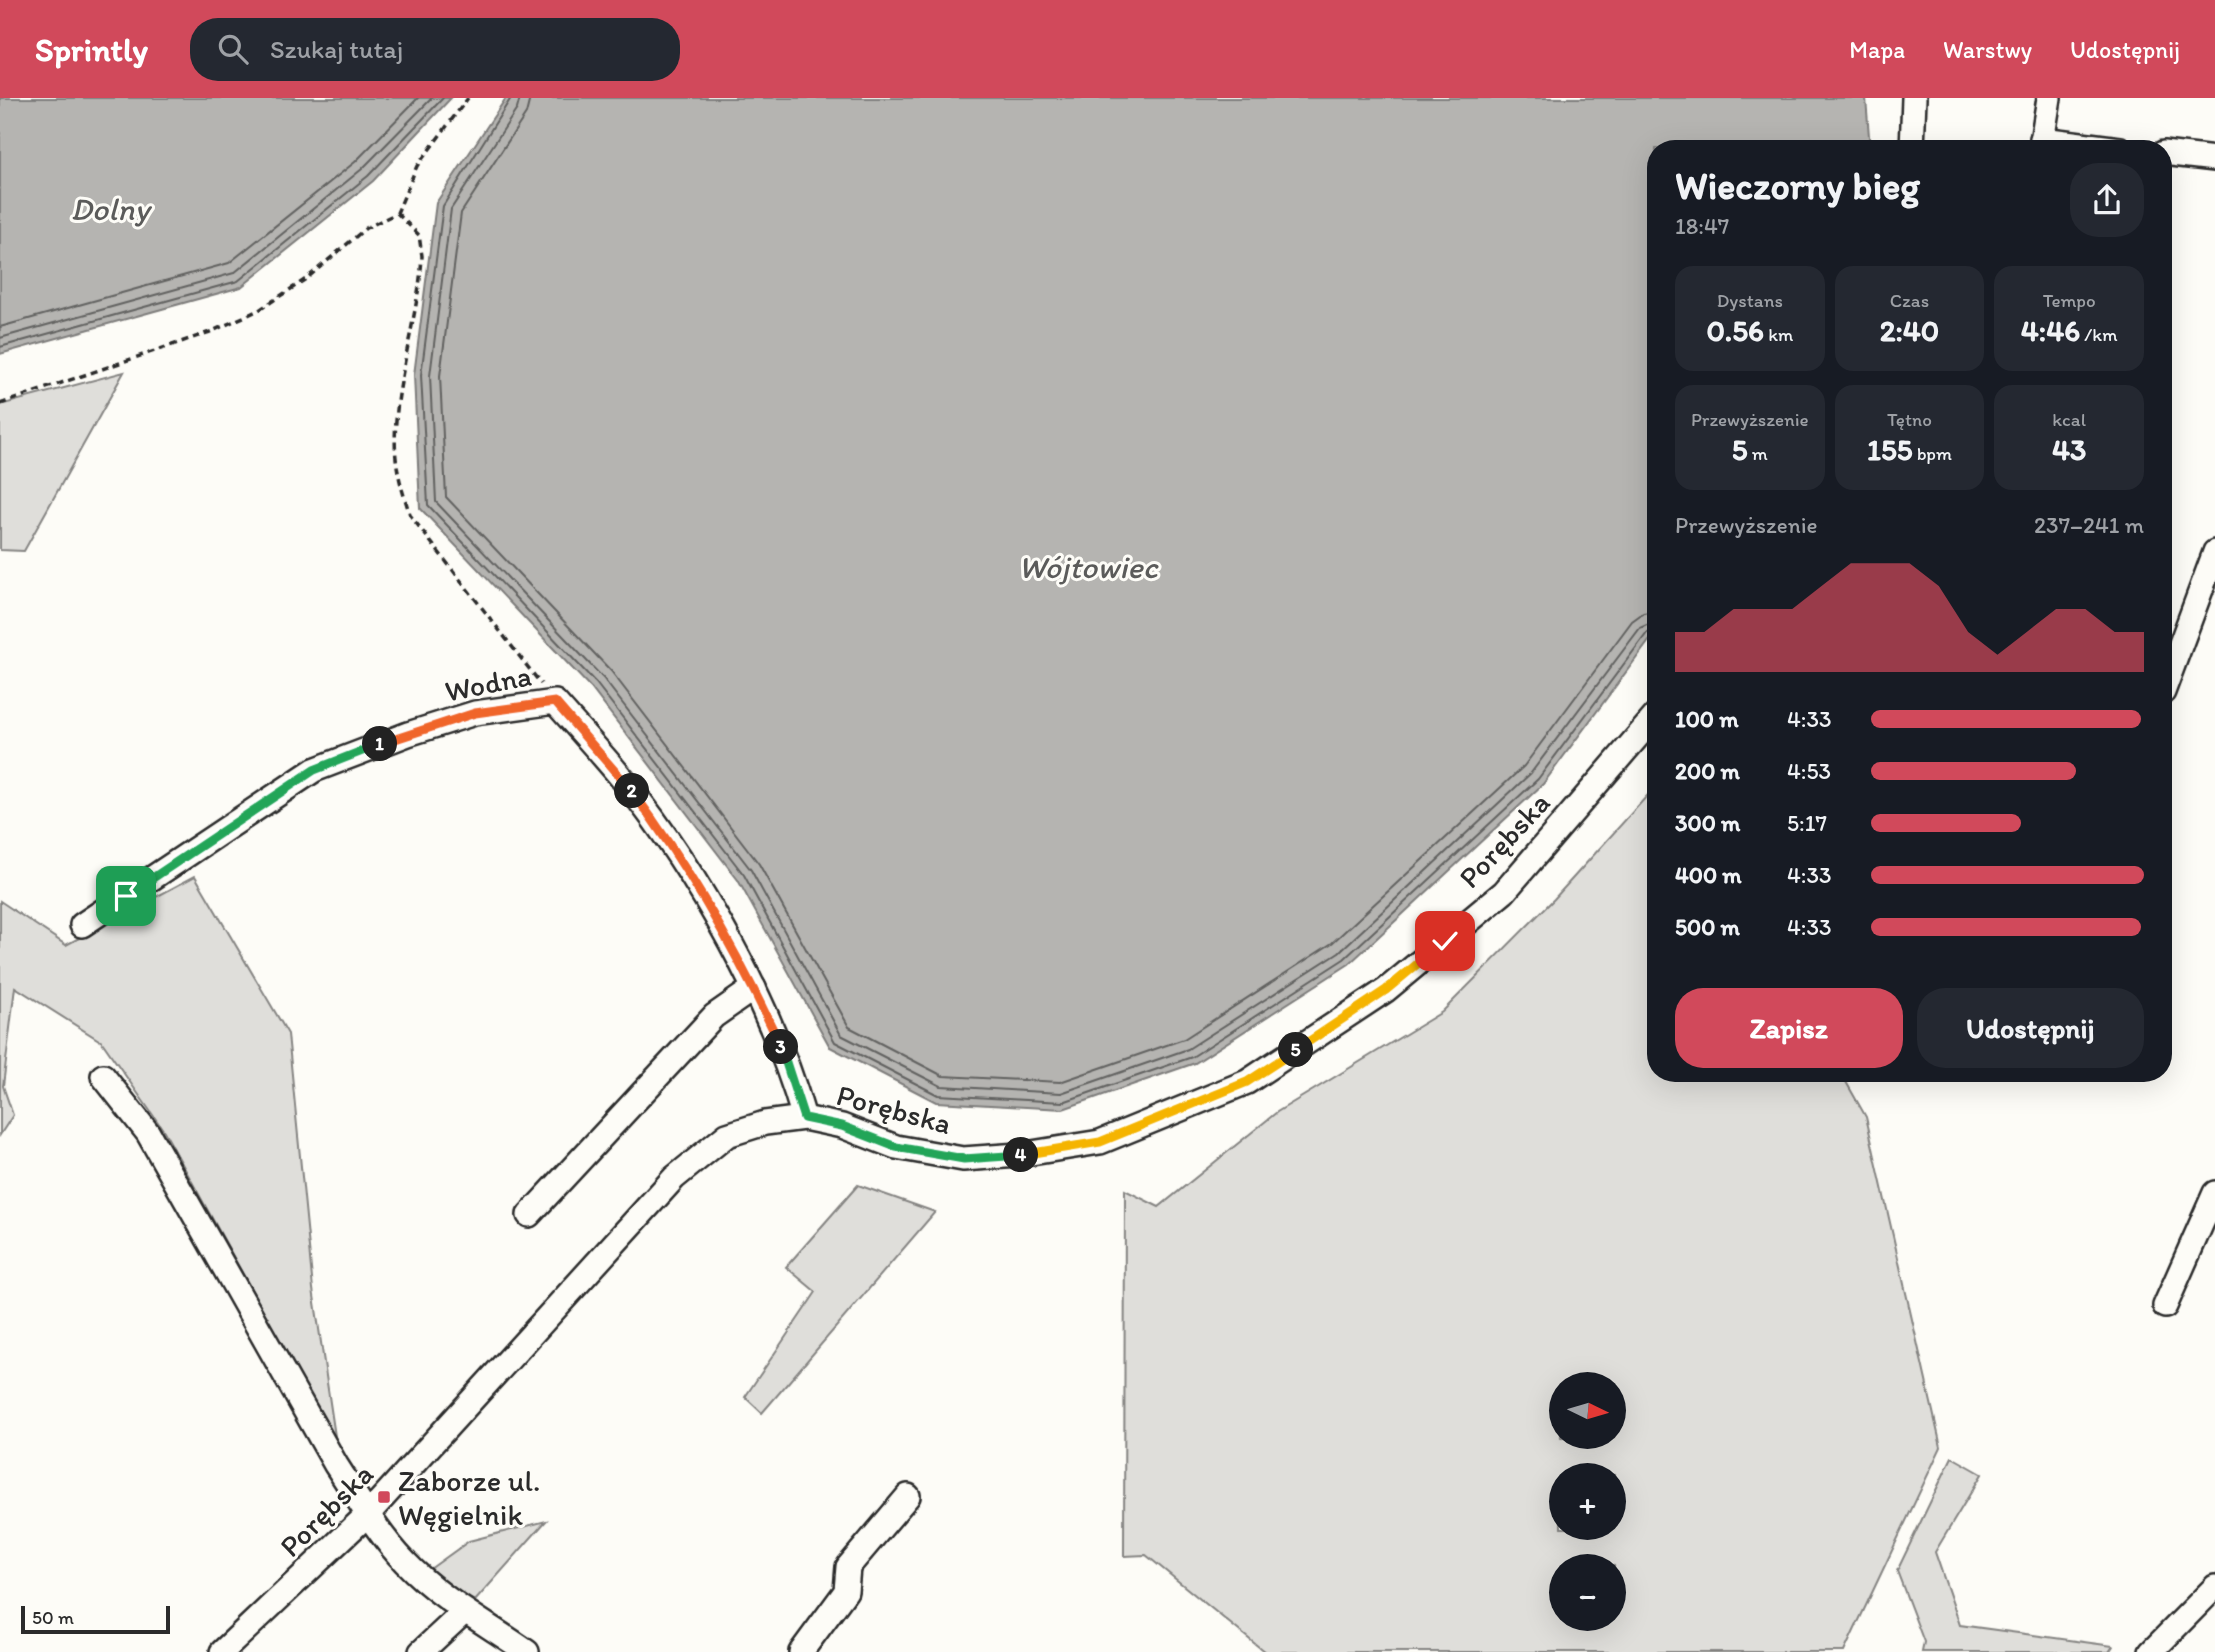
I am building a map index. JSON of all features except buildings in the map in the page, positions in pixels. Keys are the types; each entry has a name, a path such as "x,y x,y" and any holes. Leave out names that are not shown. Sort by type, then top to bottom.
{"street":[{"path":"1912,140 1914,98"},
{"path":"2042,140 2049,98"},
{"path":"2172,154 2215,159"},
{"path":"2172,668 2215,552"},
{"name":"Wodna","path":"82,925 314,770 408,734 475,713 555,702 625,782 676,850 754,988 789,1066 804,1118"},
{"name":"Porębska","path":"222,1652 368,1514 674,1178 727,1135 765,1123 804,1118 842,1126 896,1147 964,1159 1019,1155 1100,1142 1247,1082 1386,990 1504,892 1647,725"},
{"path":"529,1214 714,1016 754,988"},
{"path":"103,1076 148,1133 336,1465 368,1514 405,1562 464,1612 527,1652"},
{"path":"2165,1306 2215,1193"},
{"path":"801,1652 846,1591 848,1567 908,1496"},
{"path":"2151,1652 2215,1587"},
{"path":"421,1652 464,1612"}],"path":[{"path":"0,404 210,332 259,310 306,279 366,228 397,213 417,166 468,98"},
{"path":"397,213 419,235 422,256 397,424 399,484 410,515 555,702"}],"shaded area":[{"path":"124,372 24,551 0,550 0,405"},
{"path":"1647,796 1647,1082 1846,1082 1866,1117 1941,1447 1844,1652 1265,1652 1146,1555 1124,1556 1125,1190 1159,1207 1277,1112 1442,1012 1554,899"},
{"path":"195,876 288,1034 313,1289 336,1443 164,1131 102,1042 15,987 3,1086 13,1115 0,1135 0,901 66,945"},
{"path":"858,1185 935,1212 762,1413 745,1397 816,1292 786,1267"},
{"path":"1952,1457 1982,1474 1935,1552 1960,1625 2113,1646 2109,1652 1922,1652 1924,1642 1897,1571"},
{"path":"546,1521 475,1601 461,1595 430,1569 469,1541"}],"water":[{"name":"Dolny","path":"0,98 451,98 373,181 241,287 0,354"},
{"name":"Wójtowiec","path":"506,98 1866,98 1869,140 1647,140 1647,644 1543,784 1349,964 1195,1063 1063,1109 936,1102 830,1047 738,880 591,688 420,508 414,375 436,203"}],"place":[{"name":"Zaborze ul. Węgielnik","path":"384,1497"}],"route":[{"path":"126,896 314,770 408,734 475,713 555,702 625,782 676,850 754,988 789,1066 804,1118 842,1126 896,1147 964,1159 1019,1155 1100,1142 1247,1082 1386,990 1445,941"}]}
